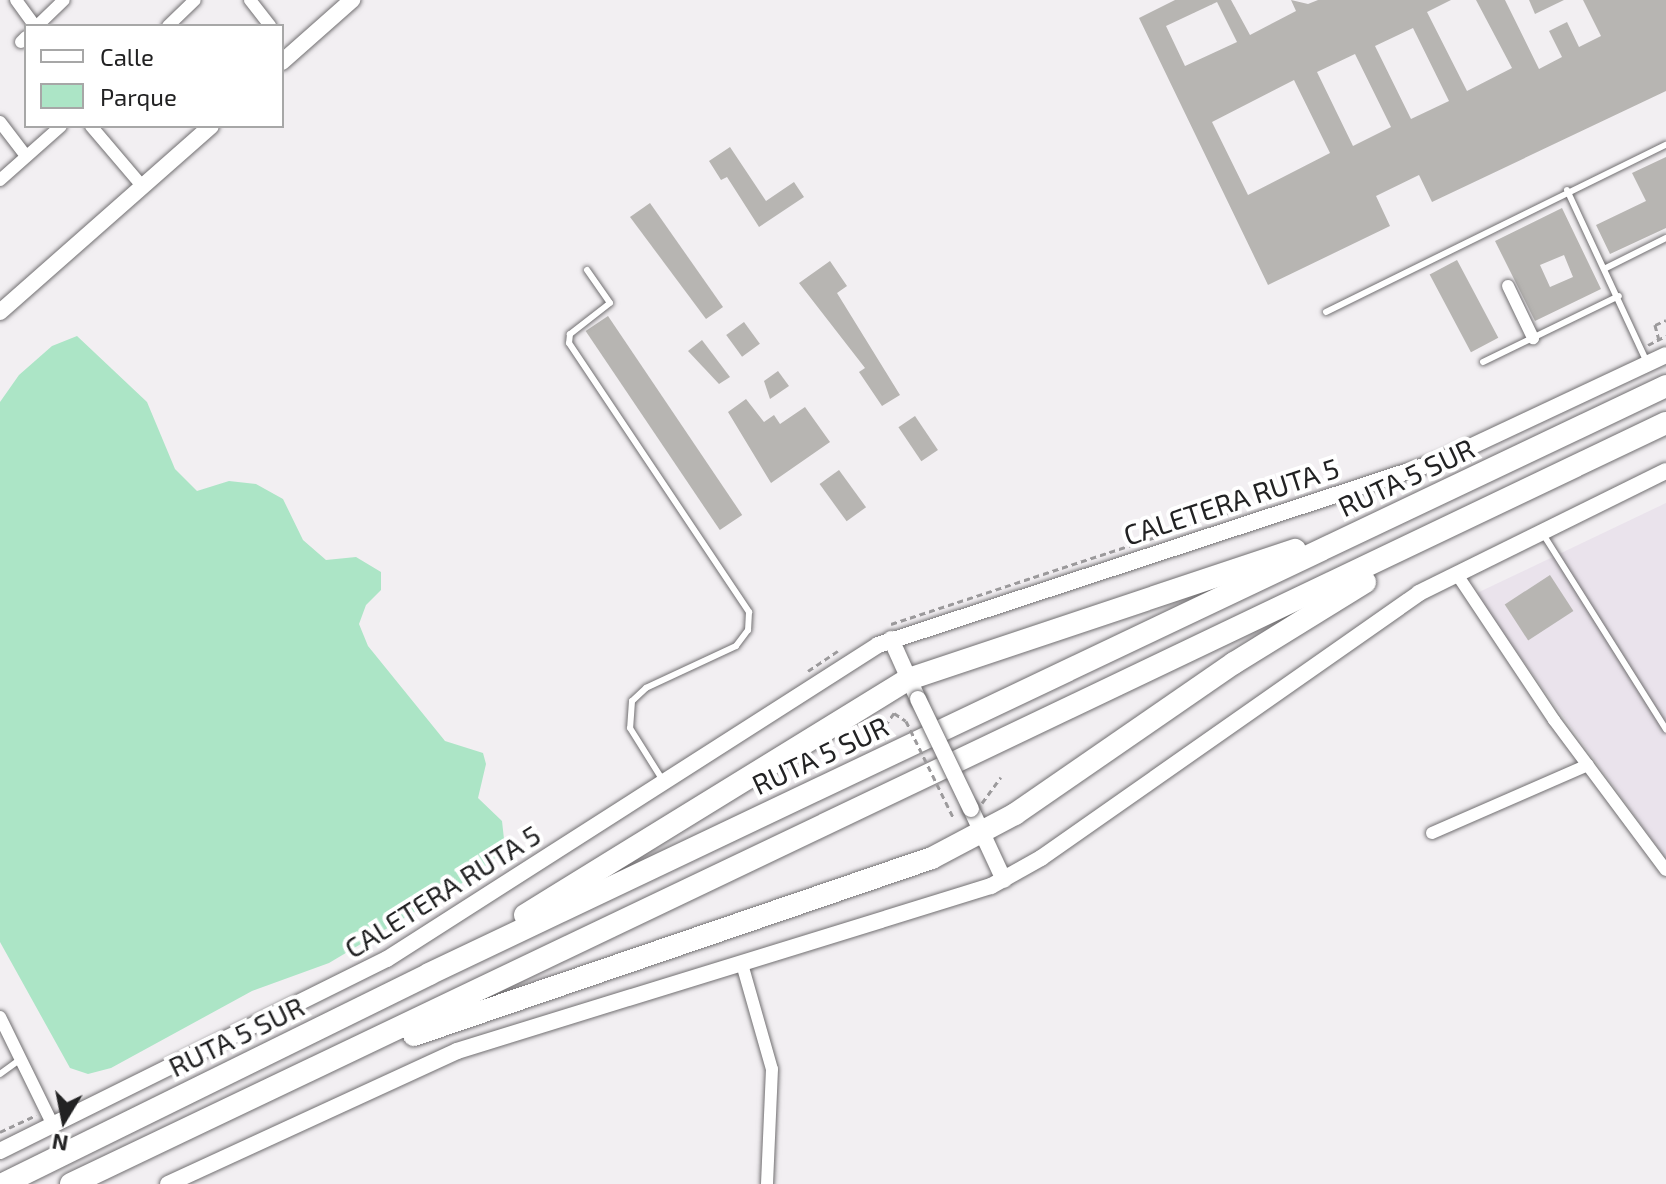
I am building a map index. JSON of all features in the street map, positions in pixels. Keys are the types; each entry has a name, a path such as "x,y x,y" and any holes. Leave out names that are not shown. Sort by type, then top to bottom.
{"highway":[{"name":"RUTA 5 SUR","path":"3,1184 429,974 1666,386"},
{"path":"71,1184 1666,423"},
{"path":"429,974 914,689 1385,520"},
{"path":"310,1070 918,864 982,833 1234,663 1457,524"}],"street":[{"path":"16,0 34,24"},
{"path":"38,24 64,0"},
{"path":"170,24 195,0"},
{"path":"250,0 268,24"},
{"path":"285,52 352,0"},
{"path":"0,122 26,156"},
{"path":"0,180 59,128"},
{"path":"93,128 143,187"},
{"path":"0,312 209,128"},
{"path":"1508,286 1533,338"},
{"name":"CALETERA RUTA 5","path":"0,1151 387,959 891,639 1442,460 1666,355"},
{"path":"168,1184 457,1051 944,905 1004,880 1345,641 1456,573 1666,471"},
{"path":"1456,573 1588,765 1666,870"},
{"path":"891,639 914,689 978,805 982,833 1004,880"},
{"path":"1432,833 1588,765"},
{"path":"742,964 772,1069 767,1184"},
{"path":"0,1017 53,1125"}],"lane":[{"path":"1326,312 1567,190 1666,145"},
{"path":"1567,190 1619,296 1646,364"},
{"path":"1606,268 1666,238"},
{"path":"587,270 610,303 570,334 569,343 749,612 748,630 736,646 646,688 632,701 630,728 664,782"},
{"path":"1483,362 1619,296"},
{"path":"1541,531 1666,729"},
{"path":"0,1074 21,1059"}],"path":[{"path":"1655,325 1666,320"},
{"path":"888,722 894,713"},
{"path":"906,721 953,817"},
{"path":"978,805 1001,777"}],"shaded area":[{"path":"1666,503 1666,859 1475,594"}],"green space":[{"path":"77,336 147,402 175,469 197,491 229,481 256,484 283,499 303,540 326,560 356,557 381,572 381,590 366,605 359,624 368,646 445,741 483,753 486,764 478,798 502,821 504,839 501,854 458,886 329,963 252,991 111,1068 88,1074 70,1068 0,942 0,402 19,375 52,346"}],"building":[{"path":"1175,0 1231,0 1250,35 1296,11 1291,0 1308,4 1318,0 1451,0 1427,12 1467,91 1512,68 1476,0 1505,0 1539,69 1562,57 1549,31 1567,22 1579,47 1601,36 1583,0 1666,0 1666,91 1432,202 1419,175 1376,196 1390,226 1268,285 1139,18","holes":["1217,2 1237,42 1185,66 1166,26","1413,28 1449,101 1411,119 1375,46","1355,54 1391,127 1353,146 1317,72","1294,80 1330,153 1248,195 1212,122"]},
{"path":"1529,0 1564,0 1535,14"},
{"path":"730,147 766,201 794,182 804,197 759,227 727,177 721,180 709,161"},
{"path":"1666,157 1666,228 1610,254 1596,225 1646,201 1632,173"},
{"path":"650,203 723,307 706,319 630,217"},
{"path":"1562,208 1601,289 1535,321 1495,241","holes":["1564,255 1573,277 1550,287 1540,265"]},
{"path":"1457,260 1498,338 1471,352 1430,275"},
{"path":"830,261 847,286 837,293 900,395 882,406 859,372 865,368 799,283"},
{"path":"608,316 742,515 720,530 586,331"},
{"path":"744,322 760,344 742,357 726,335"},
{"path":"702,340 730,377 719,384 688,351"},
{"path":"778,371 789,386 770,399 764,381"},
{"path":"746,399 764,422 774,415 780,424 805,407 830,442 771,483 728,412"},
{"path":"915,416 938,450 921,461 898,427"},
{"path":"839,470 866,507 847,521 820,484"},
{"path":"1550,575 1573,611 1528,640 1505,604"}]}
